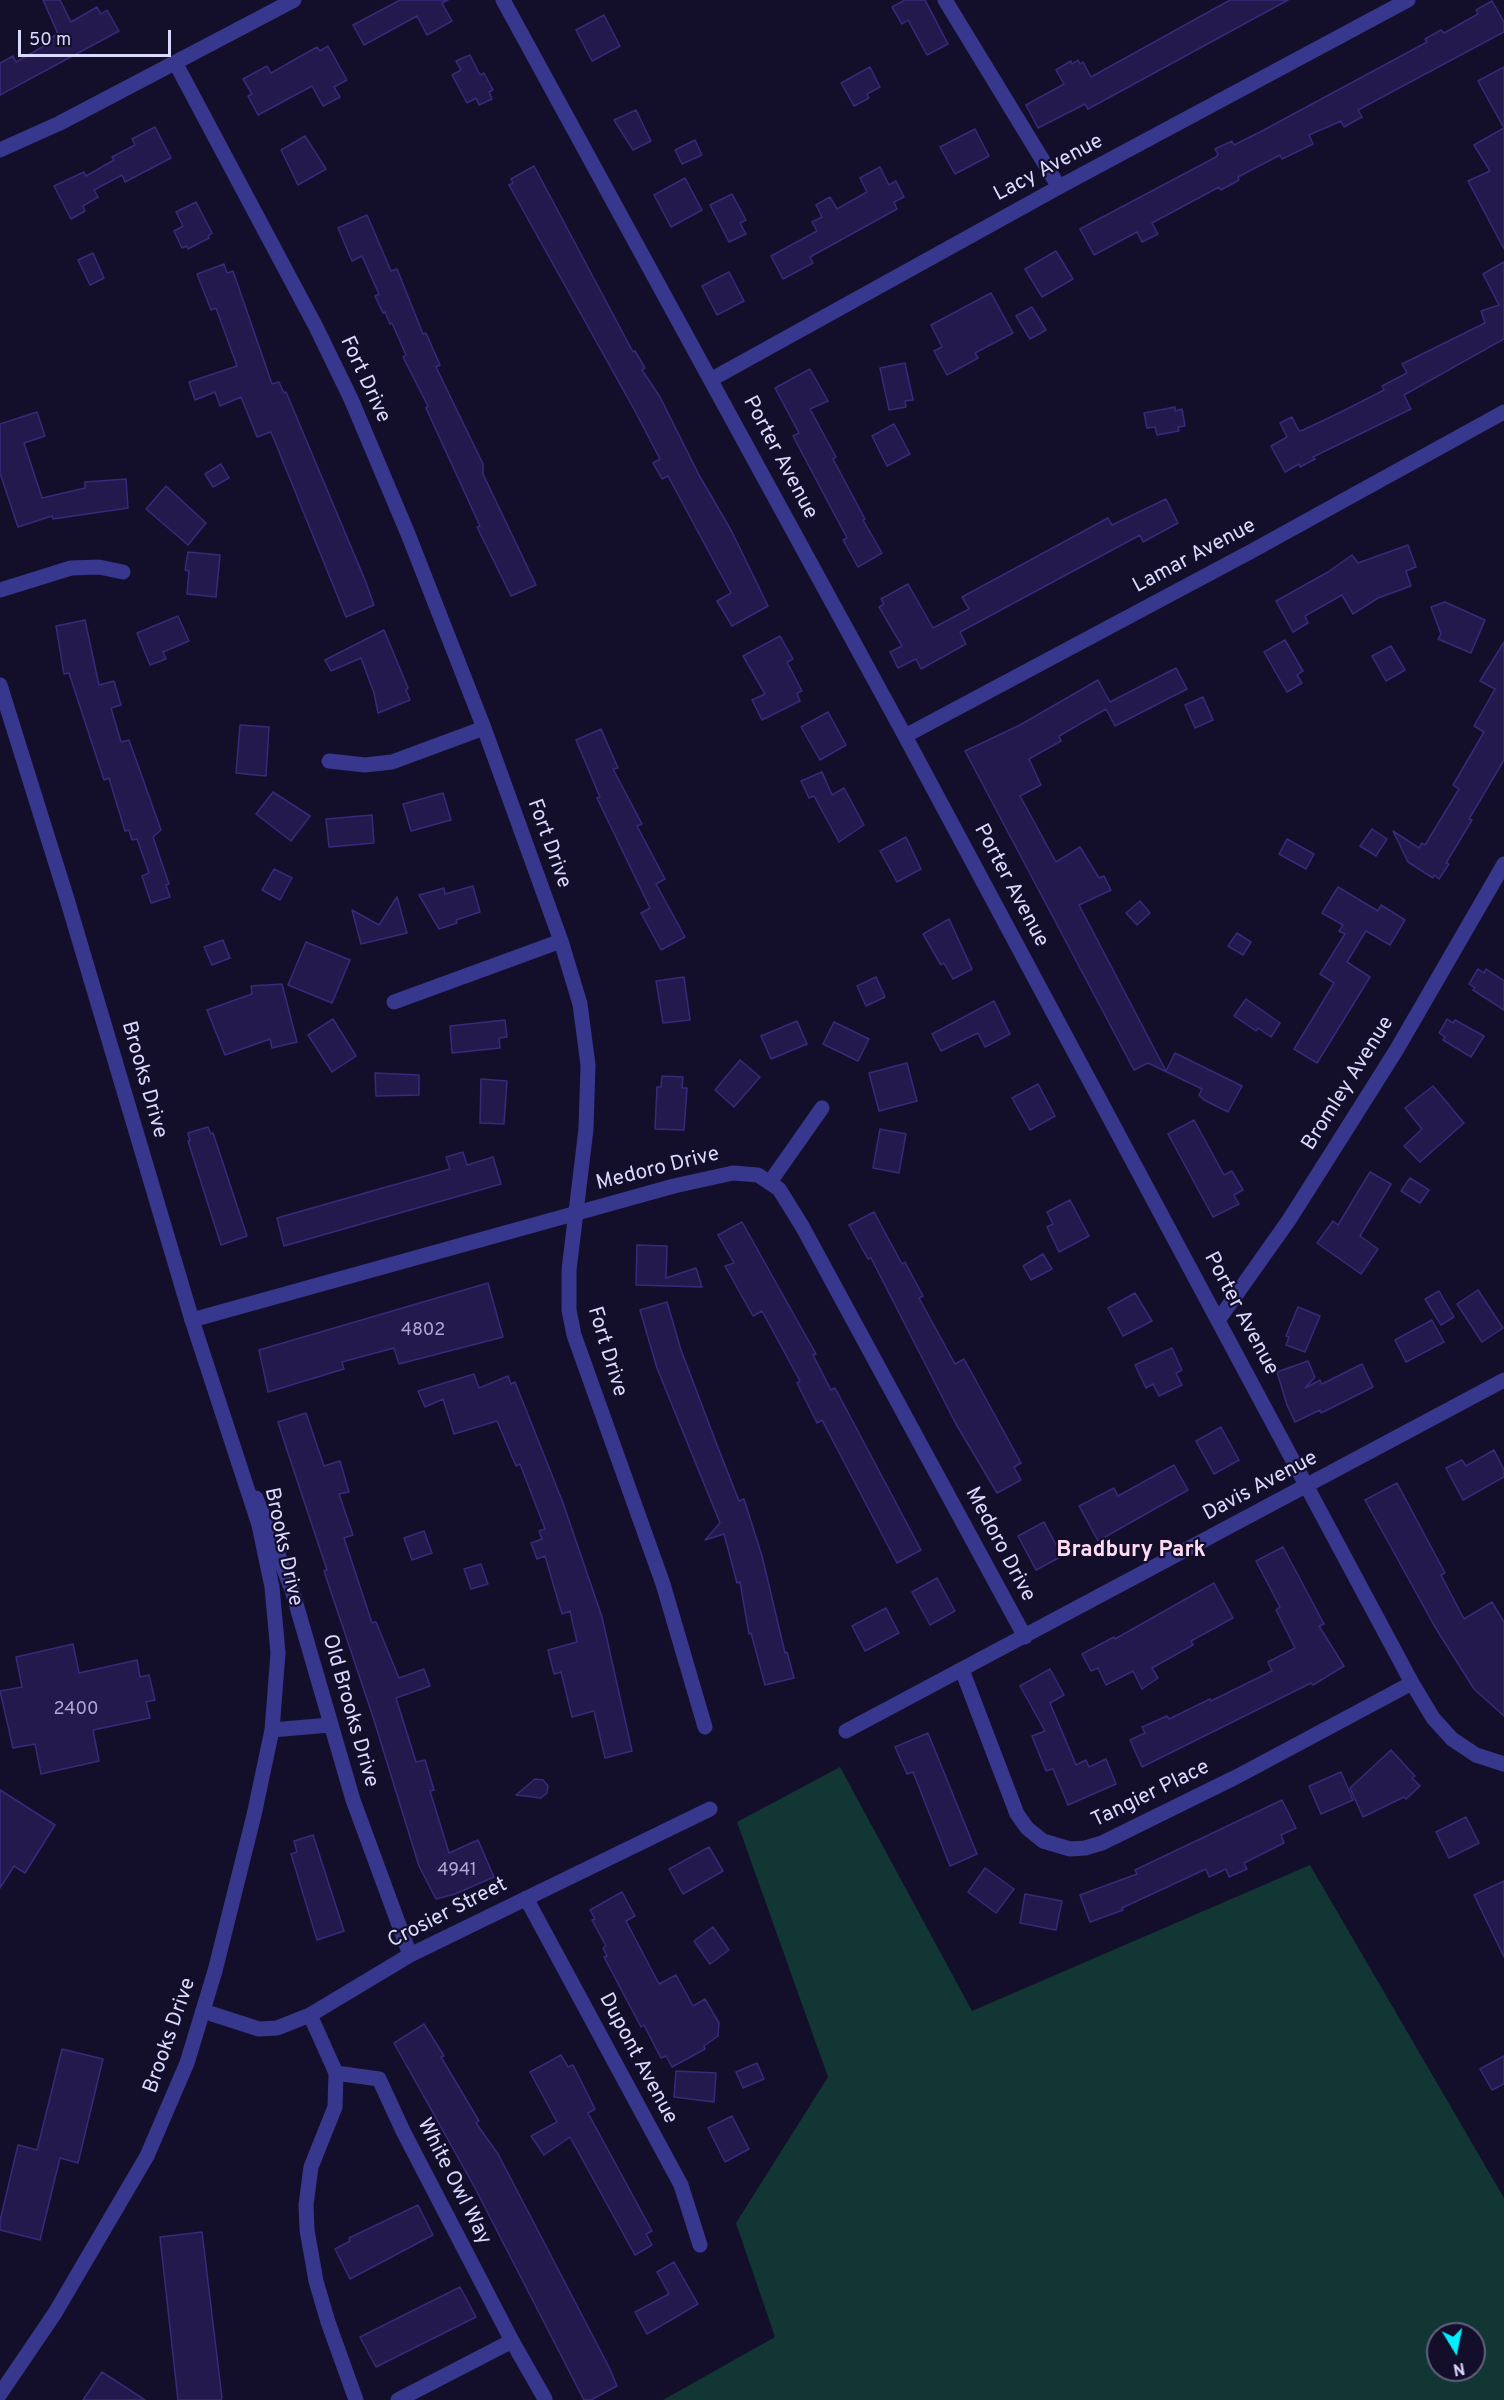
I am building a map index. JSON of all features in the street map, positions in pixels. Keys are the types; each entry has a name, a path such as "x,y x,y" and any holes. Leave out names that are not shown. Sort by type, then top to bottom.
{"street":[{"path":"0,150 60,123 176,64 294,0"},
{"name":"Porter Avenue","path":"503,0 905,736 1412,1683 1433,1718 1452,1740 1476,1755 1504,1764"},
{"path":"945,0 1059,187"},
{"name":"Lacy Avenue","path":"712,379 1059,187 1408,0"},
{"name":"Fort Drive","path":"176,64 316,327 351,399 408,534 484,728 561,941 580,1004 588,1065 586,1129 568,1291 574,1335 663,1584 705,1727"},
{"name":"Lamar Avenue","path":"905,736 1250,552 1504,412"},
{"path":"0,590 71,568 99,567 123,572"},
{"name":"Brooks Drive","path":"0,685 67,899 192,1320 246,1479 259,1525 277,1623 277,1686 272,1730 236,1891 187,2063 147,2156 55,2313 0,2394"},
{"path":"329,761 365,765 392,762 484,728"},
{"name":"Bromley Avenue","path":"1219,1319 1289,1220 1346,1130 1504,864"},
{"path":"394,1002 561,941"},
{"path":"770,1182 822,1108"},
{"name":"Medoro Drive","path":"192,1320 674,1186 733,1173 758,1175 779,1189 802,1226 1025,1637"},
{"name":"Davis Avenue","path":"846,1731 1308,1487 1504,1380"},
{"name":"Old Brooks Drive","path":"246,1479 270,1530 292,1590 353,1800 410,1955"},
{"name":"Tangier Place","path":"962,1670 1017,1814 1027,1828 1043,1841 1070,1849 1102,1843 1238,1776 1412,1683"},
{"path":"272,1730 330,1725"},
{"name":"Crosier Street","path":"203,2011 259,2028 277,2028 310,2015 410,1955 710,1809"},
{"name":"Dupont Avenue","path":"526,1898 681,2185 699,2245"},
{"path":"310,2015 336,2073 335,2107 311,2167 306,2205 307,2230 328,2322 356,2400"},
{"name":"White Owl Way","path":"336,2073 379,2079 403,2131 512,2341 545,2399"},
{"path":"398,2400 512,2341"}],"green space":[{"path":"840,1767 972,2011 1310,1865 1504,2198 1504,2400 663,2400 775,2337 736,2223 828,2077 737,1822"}],"building":[{"path":"43,0 60,0 71,22 97,7 101,14 107,10 119,31 0,95 0,63 13,56 16,62 49,43 47,40 58,34"},
{"path":"400,0 448,0 442,3 452,21 427,35 417,16 364,45 353,25"},
{"path":"905,0 925,0 948,44 927,55 908,20 902,24 892,7"},
{"path":"1230,0 1288,0 1088,109 1085,104 1038,128 1026,105 1064,84 1056,70 1071,61 1072,64 1078,60 1080,64 1083,62 1091,77"},
{"path":"1492,1 1504,22 1504,32 1358,110 1362,117 1344,127 1341,121 1309,135 1313,144 1282,159 1280,155 1238,177 1239,180 1221,190 1219,187 1152,223 1158,234 1142,242 1137,232 1094,255 1080,229 1216,157 1218,154 1215,149 1232,141 1234,145 1262,131 1427,42 1425,39 1441,30 1444,33 1478,14 1476,10"},
{"path":"604,15 620,46 592,61 576,30"},
{"path":"328,46 347,80 334,87 340,97 323,106 312,86 258,115 248,96 252,94 243,79 267,66 271,73 317,47 320,51"},
{"path":"470,55 480,75 484,73 493,90 489,92 492,99 479,105 476,98 467,103 452,75 461,70 456,61"},
{"path":"870,67 880,87 867,94 869,98 854,106 841,83"},
{"path":"1504,67 1504,128 1478,81"},
{"path":"636,110 651,141 633,150 614,120"},
{"path":"155,127 171,158 125,182 122,175 94,190 98,197 83,206 85,211 71,219 54,186 84,172 86,176 114,160 112,157 135,145 132,139"},
{"path":"1504,128 1504,249 1468,181 1490,171 1474,145"},
{"path":"975,129 989,156 955,174 940,147"},
{"path":"305,136 326,169 298,185 281,150"},
{"path":"695,140 702,155 682,164 675,150"},
{"path":"534,166 633,352 635,351 645,368 642,370 660,397 699,475 732,532 768,606 732,626 717,601 731,593 668,476 662,479 653,463 660,459 509,185 513,183 511,179"},
{"path":"880,167 889,185 896,181 904,197 894,202 897,209 810,257 813,263 783,279 771,256 817,231 812,222 822,217 816,205 830,197 837,209 867,192 860,178"},
{"path":"685,178 702,210 671,227 654,195"},
{"path":"732,194 746,220 740,223 746,234 729,242 710,205"},
{"path":"196,202 212,233 208,236 209,238 188,249 187,246 182,248 174,231 183,226 176,212"},
{"path":"367,215 391,271 397,269 423,334 426,333 440,365 436,367 483,464 483,474 536,585 511,596 477,527 480,526 426,408 428,406 403,357 406,355 392,323 390,324 385,312 383,313 375,296 379,294 362,256 352,261 338,228"},
{"path":"1056,251 1073,279 1042,297 1025,269"},
{"path":"93,253 104,278 90,285 78,260"},
{"path":"1504,262 1504,339 1404,395 1411,409 1313,457 1315,459 1300,467 1299,464 1285,472 1271,446 1287,437 1280,423 1292,417 1299,431 1339,413 1384,390 1382,386 1407,373 1402,364 1485,323 1481,311 1499,305 1483,274"},
{"path":"224,264 227,273 233,271 272,384 279,382 284,393 286,392 374,605 346,617 271,432 257,437 241,397 220,406 215,392 195,400 189,382 237,366 216,308 211,310 197,274"},
{"path":"729,272 744,301 717,315 702,286"},
{"path":"991,293 1013,333 975,353 978,358 947,375 934,351 942,347 931,325"},
{"path":"1032,307 1046,330 1030,339 1016,316"},
{"path":"905,363 913,400 905,401 906,407 889,410 880,368"},
{"path":"810,369 828,401 810,409 836,457 833,459 865,519 863,520 882,553 858,567 843,540 847,538 793,436 799,433 775,388"},
{"path":"1175,407 1175,411 1182,409 1185,426 1178,427 1179,431 1157,435 1155,427 1147,428 1144,413"},
{"path":"37,412 45,436 24,443 42,498 85,488 85,482 126,479 128,508 53,519 52,516 18,527 0,473 0,424"},
{"path":"894,424 910,454 887,466 872,436"},
{"path":"221,464 229,478 213,487 205,474"},
{"path":"166,486 206,523 188,545 146,509"},
{"path":"1166,499 1178,523 1143,542 1140,535 960,632 966,644 921,669 916,659 898,668 890,652 902,646 879,607 884,604 881,599 908,584 933,628 969,609 962,597 1108,518 1112,525"},
{"path":"1408,545 1416,567 1406,571 1411,586 1378,598 1353,614 1342,595 1305,616 1308,623 1293,632 1276,601 1328,572 1352,555 1358,563"},
{"path":"188,552 220,555 216,597 187,594 189,571 185,570"},
{"path":"1445,602 1485,620 1471,653 1438,639 1441,634 1431,607"},
{"path":"178,616 189,641 163,652 166,659 150,665 137,633"},
{"path":"85,620 99,685 114,681 121,705 111,708 121,742 129,740 161,830 153,837 169,884 166,885 170,897 151,903 142,876 149,873 137,839 132,840 129,830 125,831 109,778 104,780 69,673 64,674 56,626"},
{"path":"384,630 408,688 406,690 410,700 378,713 374,693 361,658 331,671 325,660"},
{"path":"780,636 793,659 787,662 802,691 797,693 800,701 762,720 752,700 765,694 743,656"},
{"path":"1285,640 1303,671 1297,675 1302,683 1287,692 1264,652"},
{"path":"1504,642 1504,760 1469,819 1472,820 1446,863 1449,864 1439,879 1434,875 1433,878 1408,862 1393,831 1419,848 1422,843 1425,845 1459,789 1453,785 1484,732 1474,726 1495,689 1480,681"},
{"path":"1391,646 1405,670 1386,681 1372,656"},
{"path":"1176,668 1187,689 1115,726 1106,709 1059,736 1061,741 1029,759 1041,785 1020,796 1056,862 1080,847 1099,878 1104,876 1111,890 1079,905 1166,1071 1175,1053 1242,1086 1228,1112 1204,1100 1199,1095 1202,1089 1148,1063 1134,1070 965,751 1020,725 1098,680 1110,702"},
{"path":"1203,697 1213,720 1195,728 1185,705"},
{"path":"828,712 846,745 820,760 801,727"},
{"path":"240,725 269,727 266,776 236,773"},
{"path":"601,729 618,768 613,769 642,824 637,826 665,879 656,884 685,937 661,950 641,913 650,908 597,798 600,797 576,740"},
{"path":"822,772 832,795 844,788 864,825 839,842 814,796 809,798 801,781"},
{"path":"273,792 310,816 291,841 256,814"},
{"path":"443,793 451,820 411,831 403,804"},
{"path":"372,815 374,843 329,847 326,819"},
{"path":"1372,829 1387,839 1376,856 1360,846"},
{"path":"906,837 921,869 897,882 880,851"},
{"path":"1287,839 1314,854 1306,869 1279,854"},
{"path":"274,869 292,878 280,900 262,890"},
{"path":"473,886 480,912 456,920 457,923 439,929 419,895 444,888 445,894"},
{"path":"1338,887 1378,911 1381,905 1405,920 1390,945 1366,931 1347,962 1370,977 1317,1063 1294,1049 1334,983 1320,974 1345,934 1339,931 1343,925 1322,913"},
{"path":"397,897 407,933 361,944 352,910 379,925"},
{"path":"1140,901 1150,913 1137,925 1126,913"},
{"path":"949,919 972,969 953,979 944,963 941,965 923,934"},
{"path":"1237,933 1251,942 1243,955 1228,946"},
{"path":"223,940 230,958 212,965 204,947"},
{"path":"306,942 350,960 332,1003 288,985"},
{"path":"1478,969 1484,973 1486,969 1504,981 1504,1010 1473,990 1475,988 1469,984"},
{"path":"684,977 690,1020 663,1023 656,981"},
{"path":"876,977 885,997 866,1006 857,986"},
{"path":"282,984 297,1042 272,1048 270,1039 225,1055 207,1010 252,994 251,986"},
{"path":"1246,999 1280,1023 1271,1037 1258,1028 1256,1031 1234,1016"},
{"path":"994,1001 1010,1034 985,1047 978,1033 941,1051 932,1034"},
{"path":"333,1019 356,1056 332,1072 308,1035"},
{"path":"1447,1019 1453,1023 1455,1020 1484,1036 1471,1057 1443,1040 1445,1037 1439,1033"},
{"path":"505,1020 507,1037 499,1038 500,1048 452,1053 450,1026"},
{"path":"797,1021 807,1044 771,1059 761,1036"},
{"path":"834,1022 869,1039 858,1061 823,1044"},
{"path":"740,1060 760,1077 734,1107 715,1090"},
{"path":"907,1063 917,1101 879,1111 869,1073"},
{"path":"375,1073 419,1075 419,1095 376,1096"},
{"path":"662,1076 683,1077 682,1088 687,1088 684,1130 655,1129 657,1087 661,1087"},
{"path":"481,1079 507,1081 504,1124 480,1123"},
{"path":"1038,1084 1055,1116 1030,1130 1012,1098"},
{"path":"1433,1086 1464,1123 1420,1162 1404,1146 1422,1129 1405,1108"},
{"path":"1194,1120 1224,1175 1232,1171 1243,1190 1234,1195 1239,1204 1213,1217 1168,1134"},
{"path":"208,1127 211,1134 213,1133 247,1236 221,1245 188,1141 190,1141 188,1133"},
{"path":"880,1129 906,1134 899,1173 873,1168"},
{"path":"463,1152 467,1165 493,1157 501,1184 284,1246 277,1218 450,1169 446,1157"},
{"path":"1370,1172 1391,1184 1360,1236 1378,1249 1361,1274 1317,1243 1333,1221 1338,1225"},
{"path":"1410,1178 1429,1190 1420,1203 1401,1191"},
{"path":"1070,1200 1089,1236 1059,1252 1047,1227 1053,1224 1047,1212"},
{"path":"874,1212 902,1264 905,1262 923,1296 919,1298 955,1364 964,1359 1021,1463 1014,1467 1021,1480 997,1493 956,1424 871,1258 868,1259 849,1225"},
{"path":"742,1222 816,1354 813,1355 831,1390 835,1388 921,1550 897,1563 822,1420 817,1423 797,1383 800,1381 762,1311 753,1316 725,1266 734,1263 718,1235"},
{"path":"637,1245 667,1246 666,1278 696,1268 702,1287 636,1285"},
{"path":"1043,1254 1052,1269 1031,1280 1023,1266"},
{"path":"488,1283 503,1337 399,1364 394,1348 342,1362 344,1369 268,1392 259,1350"},
{"path":"1478,1290 1503,1328 1482,1342 1457,1304"},
{"path":"1439,1291 1454,1317 1441,1325 1425,1299"},
{"path":"1135,1293 1152,1321 1123,1336 1108,1308"},
{"path":"667,1302 681,1350 717,1445 739,1501 744,1499 762,1556 785,1653 787,1652 794,1678 765,1685 751,1633 749,1634 740,1582 737,1583 724,1534 705,1540 720,1523 657,1368 640,1310"},
{"path":"1298,1307 1320,1316 1305,1352 1286,1345 1289,1337 1286,1336"},
{"path":"1432,1320 1444,1342 1406,1362 1395,1340"},
{"path":"1172,1348 1182,1370 1176,1373 1182,1385 1159,1396 1153,1384 1146,1388 1135,1365"},
{"path":"1308,1361 1315,1377 1305,1388 1320,1380 1322,1384 1362,1364 1373,1387 1321,1413 1320,1410 1295,1422 1277,1372"},
{"path":"474,1374 479,1388 508,1376 511,1384 515,1382 563,1503 602,1617 632,1751 605,1758 594,1711 572,1717 561,1672 554,1674 548,1650 577,1642 570,1611 562,1614 545,1556 537,1559 531,1543 542,1539 539,1531 545,1529 520,1464 516,1466 497,1421 454,1434 443,1399 425,1407 418,1391"},
{"path":"306,1413 324,1466 340,1461 349,1492 339,1494 353,1535 344,1538 372,1623 376,1622 399,1678 424,1669 430,1686 396,1698 416,1762 425,1760 434,1790 430,1791 449,1853 478,1840 494,1877 455,1894 436,1899 419,1866 373,1717 324,1571 327,1570 278,1422"},
{"path":"1221,1427 1239,1460 1214,1474 1196,1441"},
{"path":"1494,1450 1504,1470 1504,1477 1463,1500 1446,1468 1462,1460 1466,1466"},
{"path":"1174,1465 1188,1490 1098,1541 1079,1506 1114,1488 1118,1496"},
{"path":"1397,1483 1445,1573 1441,1575 1464,1619 1492,1602 1504,1622 1504,1716 1474,1689 1435,1627 1365,1500"},
{"path":"1044,1522 1062,1556 1036,1570 1018,1536"},
{"path":"424,1531 432,1553 412,1560 404,1538"},
{"path":"1283,1547 1324,1624 1319,1626 1344,1666 1313,1685 1311,1683 1142,1767 1130,1740 1145,1733 1142,1727 1167,1716 1169,1719 1210,1699 1211,1701 1272,1671 1268,1662 1295,1648 1276,1610 1280,1607 1256,1561"},
{"path":"481,1564 488,1584 471,1589 464,1569"},
{"path":"937,1578 955,1611 930,1625 912,1592"},
{"path":"1214,1583 1233,1618 1191,1641 1193,1645 1152,1668 1158,1678 1142,1689 1133,1671 1106,1685 1098,1668 1091,1671 1082,1654 1114,1637 1115,1639"},
{"path":"886,1608 899,1633 865,1651 852,1626"},
{"path":"73,1644 79,1673 137,1660 140,1677 149,1675 155,1700 146,1702 150,1718 93,1730 99,1761 41,1774 35,1744 13,1748 0,1691 22,1687 16,1657"},
{"path":"1050,1669 1064,1695 1050,1703 1076,1765 1086,1760 1089,1767 1106,1759 1116,1784 1068,1805 1053,1769 1046,1771 1032,1736 1045,1731 1020,1686"},
{"path":"928,1733 977,1854 950,1866 913,1772 907,1774 895,1747"},
{"path":"1391,1750 1415,1776 1412,1778 1420,1786 1406,1799 1404,1797 1363,1817 1350,1788"},
{"path":"1341,1772 1353,1800 1321,1814 1309,1786"},
{"path":"535,1779 543,1780 548,1786 547,1793 541,1798 516,1795"},
{"path":"0,1790 55,1825 25,1873 14,1866 0,1888"},
{"path":"1282,1800 1296,1828 1281,1835 1284,1843 1244,1863 1247,1869 1229,1877 1226,1869 1209,1877 1206,1869 1122,1908 1123,1910 1090,1922 1080,1895 1137,1874 1135,1870"},
{"path":"1466,1817 1479,1843 1449,1858 1436,1832"},
{"path":"313,1835 344,1931 317,1940 291,1854 297,1852 294,1841"},
{"path":"709,1847 723,1871 683,1894 669,1869"},
{"path":"985,1868 1014,1889 996,1913 968,1892"},
{"path":"1504,1881 1504,1957 1474,1895"},
{"path":"622,1892 635,1916 626,1921 659,1984 676,1975 693,2006 705,1999 719,2023 718,2036 704,2046 705,2049 672,2067 666,2056 661,2058 644,2025 641,2027 604,1957 607,1956 603,1948 606,1946 592,1920 595,1919 590,1910"},
{"path":"1025,1894 1062,1901 1056,1930 1020,1923"},
{"path":"713,1927 729,1950 710,1964 694,1941"},
{"path":"424,2024 479,2121 476,2123 498,2154 610,2369 617,2386 591,2400 584,2400 475,2188 394,2043"},
{"path":"62,2049 103,2059 78,2163 60,2158 40,2240 0,2230 0,2221 18,2145 37,2150"},
{"path":"561,2055 568,2067 573,2065 595,2109 588,2113 652,2231 646,2234 652,2245 635,2255 570,2137 544,2155 531,2136 557,2122 530,2072"},
{"path":"1504,2056 1504,2084 1492,2090 1480,2069"},
{"path":"757,2063 764,2079 743,2088 736,2072"},
{"path":"676,2071 716,2073 714,2102 674,2097"},
{"path":"732,2116 749,2149 725,2162 708,2128"},
{"path":"418,2205 433,2235 350,2279 335,2249 350,2241 349,2238"},
{"path":"202,2232 222,2398 221,2400 178,2400 160,2237"},
{"path":"674,2262 698,2304 647,2334 635,2312 669,2294 657,2272"},
{"path":"460,2287 476,2317 376,2367 360,2337"},
{"path":"102,2372 145,2400 83,2400"}],"district":[{"name":"Bradbury Park","path":"1131,1552"}]}
